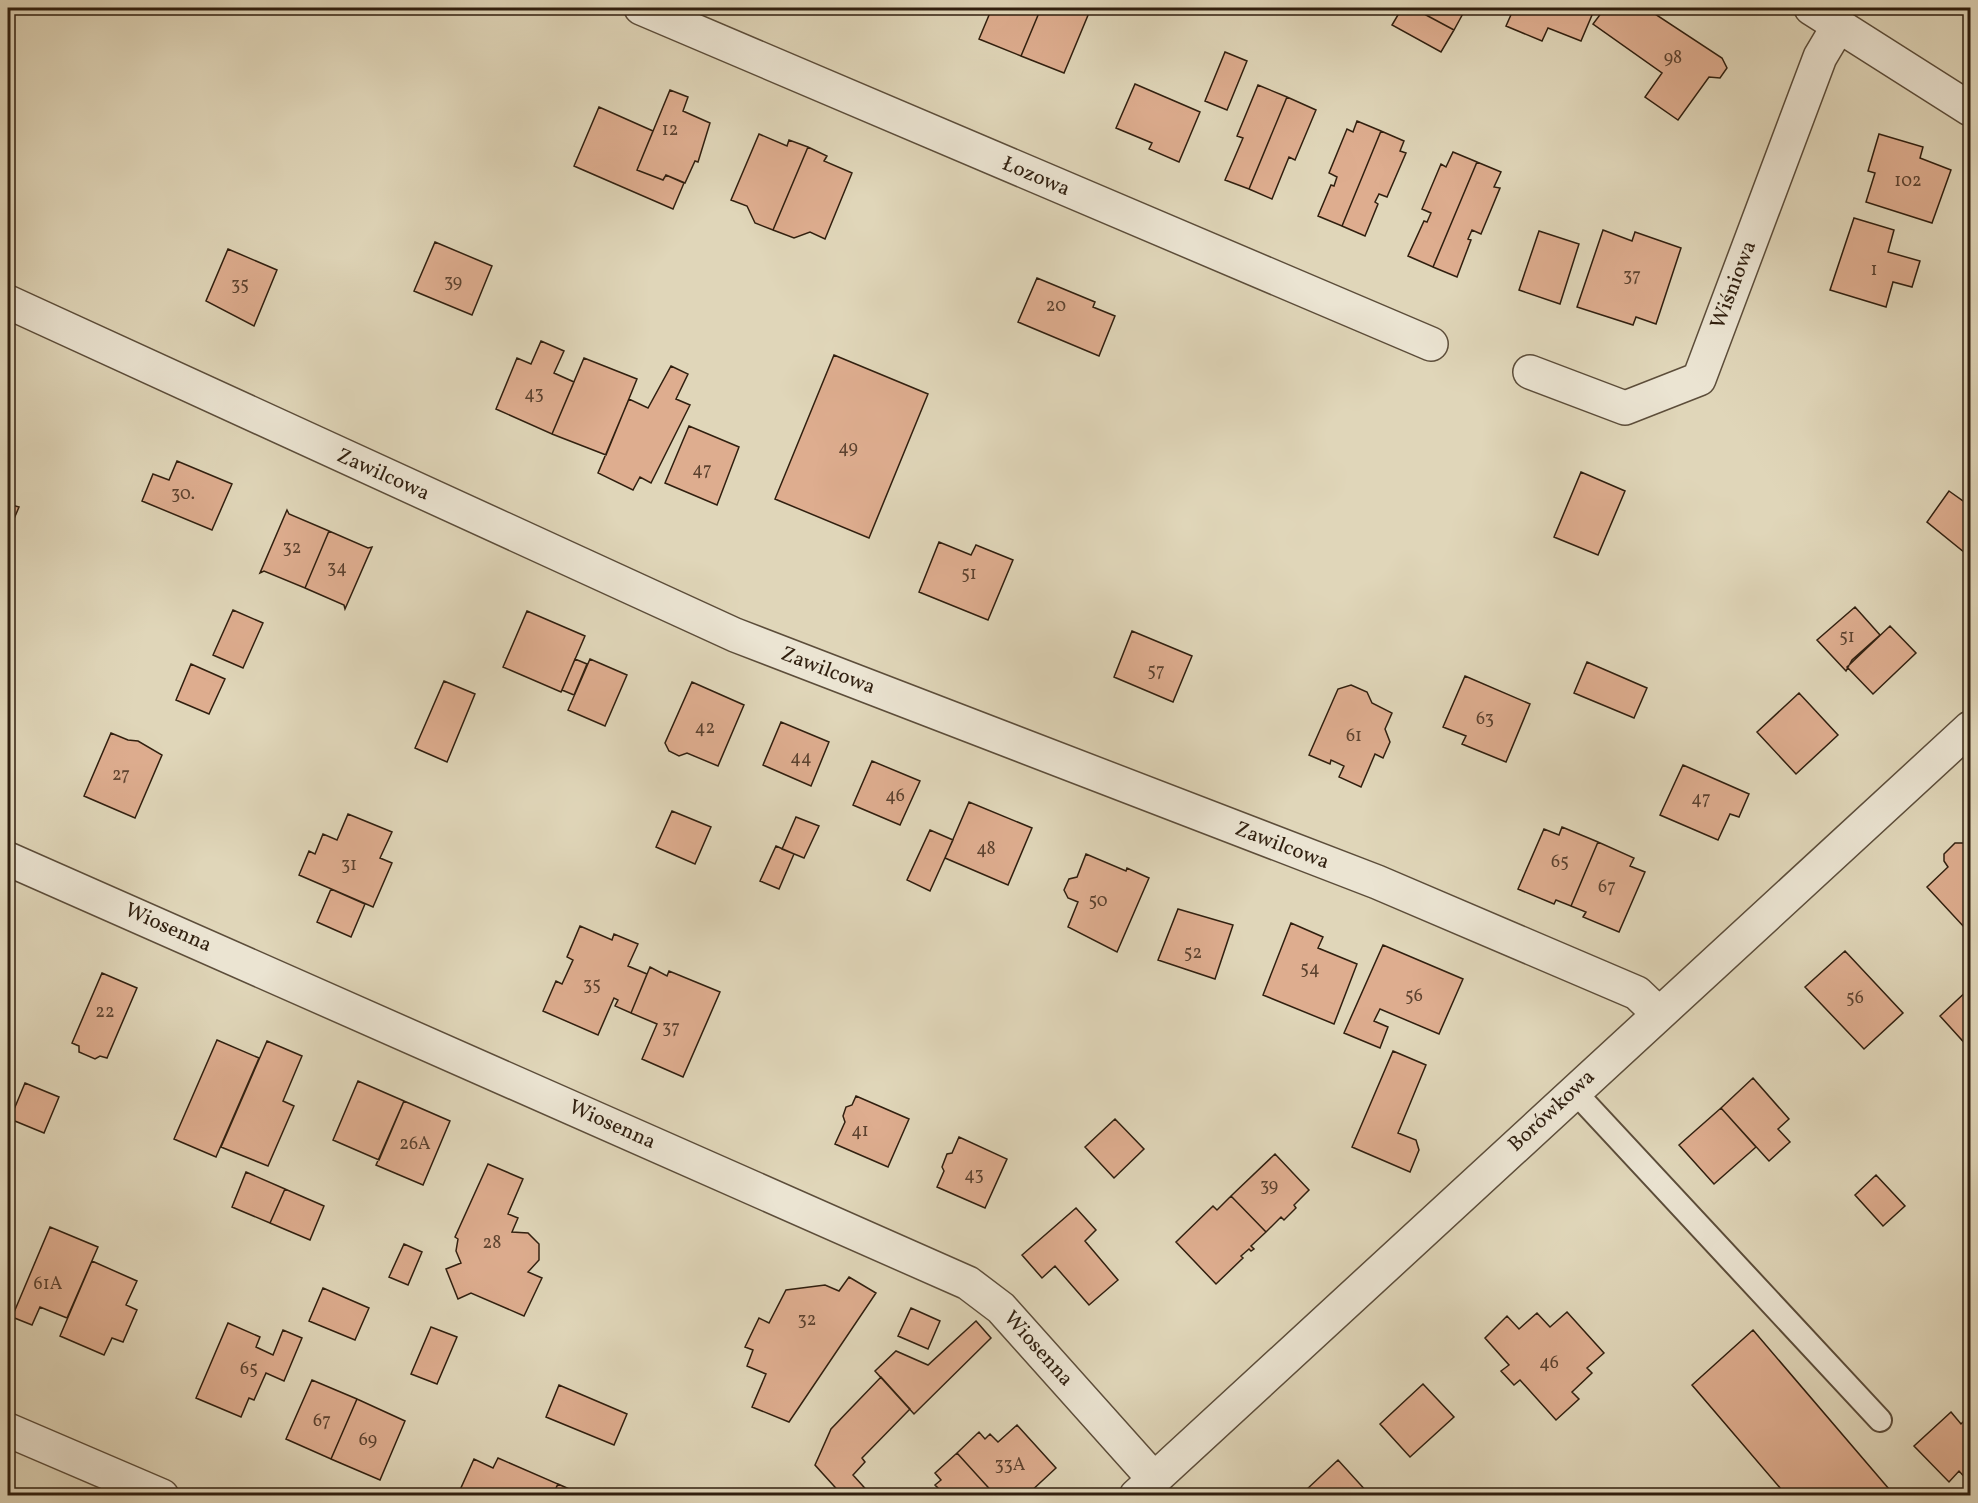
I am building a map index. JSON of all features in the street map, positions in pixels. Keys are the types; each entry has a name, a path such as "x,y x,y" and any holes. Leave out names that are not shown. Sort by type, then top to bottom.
{"street":[{"name":"Łozowa","path":"641,8 1431,344"},
{"path":"1811,8 1971,109"},
{"name":"Wiśniowa","path":"1530,372 1625,408 1699,379 1820,57 1839,25"},
{"name":"Zawilcowa","path":"8,302 735,635 1377,882 1637,993 1658,1013"},
{"name":"Borówkowa","path":"1145,1487 1658,1013 1971,728"},
{"name":"Wiosenna","path":"8,859 968,1283 1001,1308 1145,1487"},
{"path":"8,1430 162,1496"}],"lane":[{"path":"1574,1091 1880,1420"}],"building":[{"path":"992,8 1041,8 1021,56 979,39"},
{"path":"1041,8 1091,8 1064,73 1021,56"},
{"path":"1402,8 1413,8 1454,30 1441,52 1392,25"},
{"path":"1413,8 1466,8 1454,30"},
{"path":"1514,8 1595,8 1581,41 1548,28 1542,41 1506,26"},
{"path":"1605,8 1646,8 1722,58 1727,68 1720,78 1709,77 1678,120 1645,97 1662,73 1593,24"},
{"path":"1225,52 1247,61 1227,110 1205,101"},
{"path":"1135,84 1200,112 1179,162 1149,149 1152,143 1116,128"},
{"path":"1258,85 1287,97 1249,189 1225,180 1243,138 1237,136"},
{"path":"670,90 688,97 683,111 710,123 698,162 695,161 685,183 666,175 663,180 637,170"},
{"path":"1287,97 1316,110 1295,160 1289,157 1272,199 1249,189"},
{"path":"599,107 653,131 637,170 663,180 666,175 684,183 673,209 574,166"},
{"path":"1357,121 1381,131 1342,226 1318,216 1331,185 1334,186 1337,177 1329,173 1347,129 1353,132"},
{"path":"1381,131 1404,141 1400,151 1406,153 1387,197 1379,194 1375,202 1378,204 1365,236 1342,226"},
{"path":"759,134 787,146 789,140 808,147 773,230 755,223 747,206 731,200"},
{"path":"1879,134 1923,147 1920,158 1951,170 1932,223 1866,202 1875,173 1868,171"},
{"path":"808,147 827,156 824,161 852,173 825,239 810,232 794,238 773,230"},
{"path":"1453,152 1477,162 1433,267 1408,256 1424,221 1427,222 1431,213 1422,209 1441,164 1446,167"},
{"path":"1477,162 1501,172 1494,187 1500,188 1481,234 1472,230 1468,239 1471,240 1457,277 1433,267"},
{"path":"1854,218 1894,230 1888,252 1920,261 1912,287 1893,282 1886,307 1830,290"},
{"path":"1603,230 1632,241 1635,232 1681,248 1656,324 1636,317 1633,325 1577,307"},
{"path":"1539,231 1579,244 1560,304 1519,290"},
{"path":"435,242 492,266 472,315 414,291"},
{"path":"228,249 277,270 254,326 206,301"},
{"path":"1037,278 1095,302 1093,307 1115,316 1099,356 1018,322"},
{"path":"541,341 564,351 554,373 574,382 552,434 496,409 517,358 531,364"},
{"path":"834,355 928,394 869,538 775,499"},
{"path":"584,358 637,379 606,455 552,434"},
{"path":"671,366 688,374 676,399 690,405 651,483 640,477 633,490 598,473 629,399 648,408"},
{"path":"689,426 739,447 717,505 665,483"},
{"path":"177,461 232,484 212,530 142,501 153,474 169,480"},
{"path":"1581,472 1625,491 1598,555 1554,537"},
{"path":"1949,491 1970,506 1970,557 1927,522"},
{"path":"8,504 19,507 8,533"},
{"path":"287,510 289,514 329,531 305,588 264,571 260,573"},
{"path":"329,531 368,548 372,547 345,609 344,605 305,588"},
{"path":"939,542 971,555 976,545 1013,560 988,620 919,592"},
{"path":"1855,607 1880,635 1852,660 1846,671 1817,640"},
{"path":"233,610 263,623 243,668 213,655"},
{"path":"527,611 585,636 561,692 503,667"},
{"path":"1890,626 1916,653 1873,694 1847,667"},
{"path":"1132,631 1192,656 1173,702 1114,677"},
{"path":"575,659 587,664 574,695 562,690"},
{"path":"590,659 627,675 605,726 568,710"},
{"path":"1587,662 1647,688 1634,718 1574,693"},
{"path":"191,664 225,679 209,714 176,700"},
{"path":"1465,676 1530,704 1506,762 1462,744 1466,736 1443,727"},
{"path":"444,681 475,694 447,762 415,748"},
{"path":"692,682 744,705 718,766 687,753 679,756 669,751 665,743"},
{"path":"1351,685 1367,692 1372,703 1392,713 1385,729 1390,742 1383,758 1375,754 1361,787 1339,777 1344,766 1331,760 1330,764 1309,755 1338,689"},
{"path":"1799,693 1838,735 1796,774 1757,732"},
{"path":"781,722 829,742 811,786 763,765"},
{"path":"111,733 128,740 138,741 162,755 135,818 84,796"},
{"path":"872,761 920,781 900,825 853,805"},
{"path":"1683,765 1749,794 1739,817 1730,814 1718,840 1660,815"},
{"path":"969,802 1032,828 1008,885 945,858"},
{"path":"672,811 711,827 695,864 656,847"},
{"path":"348,814 392,832 380,858 392,863 373,907 299,875 309,851 315,854 323,834 337,840"},
{"path":"796,817 819,826 804,858 782,849"},
{"path":"1562,827 1598,842 1571,906 1556,900 1554,904 1518,889 1544,829 1559,835"},
{"path":"930,830 953,840 930,891 907,880"},
{"path":"1598,842 1634,858 1630,866 1645,872 1619,932 1583,917 1586,912 1571,906"},
{"path":"1955,843 1963,843 1968,849 1970,847 1970,921 1964,927 1927,887 1948,867 1944,861 1944,854"},
{"path":"776,846 794,854 779,889 760,881"},
{"path":"1086,854 1149,878 1117,952 1068,927 1078,902 1068,898 1064,890 1069,879 1077,877"},
{"path":"331,889 365,904 351,937 317,922"},
{"path":"1178,909 1233,925 1215,979 1158,960"},
{"path":"1291,923 1323,937 1318,948 1357,964 1334,1024 1263,995"},
{"path":"580,926 612,940 614,934 638,944 628,966 647,974 631,1013 615,1006 618,1000 614,998 598,1035 543,1011 556,981 562,984 573,960 567,957"},
{"path":"1383,945 1463,979 1439,1034 1380,1009 1374,1021 1388,1027 1380,1048 1344,1033"},
{"path":"1845,951 1903,1013 1864,1049 1805,987"},
{"path":"650,967 667,976 669,971 720,992 683,1077 642,1059 657,1024 631,1013"},
{"path":"102,973 137,988 107,1058 100,1056 95,1059 79,1052 79,1046 72,1043"},
{"path":"1970,988 1970,1049 1940,1016"},
{"path":"217,1040 259,1058 216,1157 174,1139"},
{"path":"267,1041 302,1056 283,1101 294,1106 268,1166 221,1147"},
{"path":"1393,1051 1426,1065 1398,1133 1416,1140 1419,1150 1410,1172 1352,1147"},
{"path":"1753,1078 1789,1119 1778,1129 1790,1142 1769,1161 1721,1108"},
{"path":"358,1081 404,1101 379,1160 333,1140"},
{"path":"25,1083 59,1097 44,1133 10,1119"},
{"path":"856,1096 909,1119 888,1167 835,1144 845,1122 843,1116 846,1107 852,1105"},
{"path":"404,1101 450,1121 423,1185 376,1165"},
{"path":"1721,1108 1756,1147 1714,1184 1679,1145"},
{"path":"1115,1119 1144,1149 1114,1178 1085,1147"},
{"path":"959,1137 1007,1159 985,1208 937,1187 944,1171 942,1167 947,1154 952,1153"},
{"path":"1275,1154 1309,1190 1294,1205 1296,1208 1284,1220 1281,1217 1266,1232 1231,1196"},
{"path":"488,1164 523,1179 508,1214 518,1218 512,1232 528,1233 539,1244 539,1260 528,1272 542,1278 524,1316 471,1293 458,1299 446,1269 461,1263 456,1251 458,1239 455,1237"},
{"path":"246,1172 285,1189 270,1223 232,1207"},
{"path":"1876,1175 1905,1206 1883,1226 1855,1195"},
{"path":"285,1189 324,1206 310,1240 270,1223"},
{"path":"1231,1196 1266,1232 1251,1246 1254,1249 1251,1251 1249,1249 1241,1256 1243,1258 1216,1284 1176,1242 1213,1206 1217,1210"},
{"path":"1076,1208 1096,1230 1085,1241 1118,1280 1089,1305 1055,1266 1042,1278 1022,1255"},
{"path":"50,1227 98,1247 67,1318 40,1307 32,1325 12,1317"},
{"path":"404,1244 422,1252 408,1285 389,1277"},
{"path":"92,1261 137,1281 126,1305 137,1310 123,1342 112,1338 104,1355 60,1336"},
{"path":"849,1277 876,1293 789,1422 752,1407 766,1374 747,1366 753,1350 745,1347 759,1318 769,1323 786,1290 825,1285 839,1291"},
{"path":"323,1288 369,1308 355,1340 309,1321"},
{"path":"911,1308 940,1321 928,1349 898,1336"},
{"path":"1567,1312 1604,1353 1587,1368 1592,1373 1572,1392 1579,1399 1556,1420 1520,1380 1514,1385 1501,1371 1509,1365 1485,1338 1507,1316 1519,1329 1537,1313 1550,1327"},
{"path":"976,1321 991,1338 914,1414 875,1371 896,1351 928,1365"},
{"path":"228,1323 260,1337 256,1347 273,1355 283,1330 302,1338 284,1381 266,1373 254,1400 249,1398 241,1417 196,1398"},
{"path":"431,1327 457,1337 437,1384 411,1374"},
{"path":"1753,1330 1895,1496 1787,1496 1692,1385"},
{"path":"881,1377 910,1409 862,1458 865,1462 853,1475 872,1496 843,1496 815,1465 831,1429"},
{"path":"312,1380 357,1399 331,1459 286,1439"},
{"path":"1423,1384 1454,1417 1410,1457 1380,1424"},
{"path":"559,1385 627,1414 614,1445 546,1417"},
{"path":"357,1399 405,1421 380,1480 331,1459"},
{"path":"1951,1412 1961,1424 1970,1415 1970,1483 1959,1471 1949,1482 1914,1446"},
{"path":"1017,1425 1056,1468 1028,1494 1024,1490 1018,1496 996,1496 957,1453 979,1432 985,1439 990,1434 998,1442"},
{"path":"957,1453 996,1496 940,1496 943,1493 935,1485 941,1480 935,1473"},
{"path":"498,1458 558,1484 552,1496 471,1496 460,1490 474,1459 493,1468"},
{"path":"1338,1460 1368,1493 1370,1491 1375,1496 1311,1496 1306,1490"},
{"path":"558,1484 585,1496 552,1496"}]}
